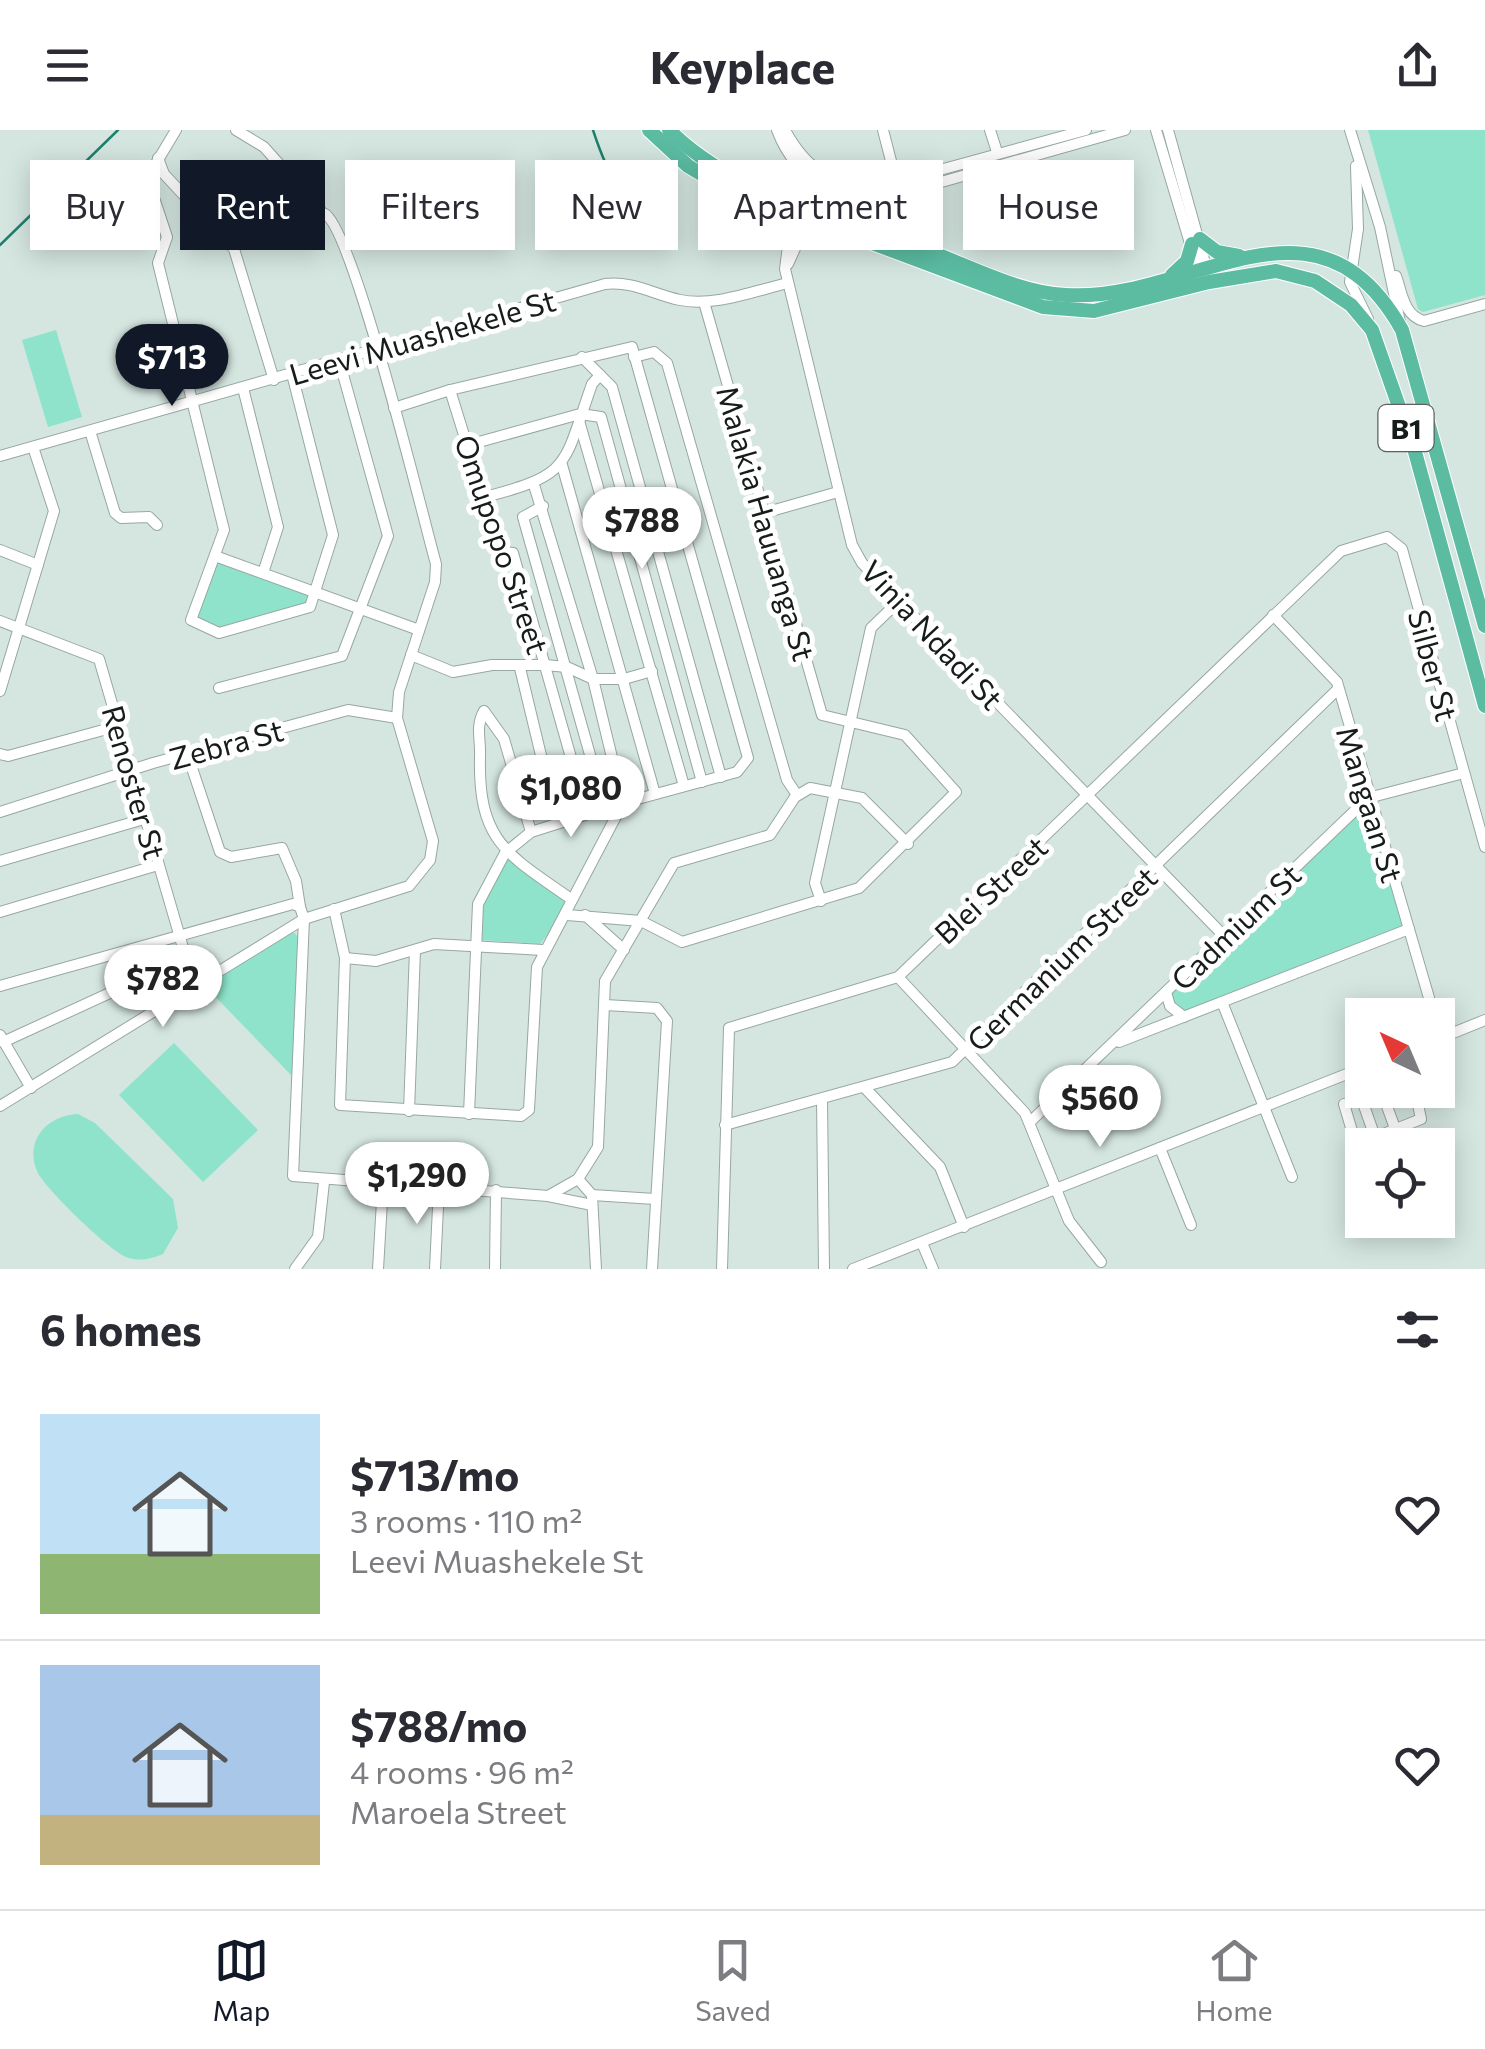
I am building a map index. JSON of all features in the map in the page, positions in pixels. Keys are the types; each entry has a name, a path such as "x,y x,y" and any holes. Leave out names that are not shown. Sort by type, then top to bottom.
{"highway":[{"name":"B1","path":"649,130 698,171"},
{"name":"B1","path":"669,130 709,160"},
{"path":"1167,278 1187,261 1196,242 1217,252 1244,256"},
{"name":"B1","path":"902,250 1054,310 1094,311 1204,276 1244,256 1301,251 1351,270 1383,300 1402,330 1485,626"},
{"name":"B1","path":"917,250 1041,292 1100,294 1167,278 1258,272 1295,274 1335,292 1372,330 1415,452 1485,706"}],"street":[{"path":"176,130 158,157 152,192 167,238 158,263 224,527 192,621 219,633 308,608 333,534 292,374"},
{"path":"236,130 264,147 276,160"},
{"path":"777,130 802,160"},
{"path":"785,130 805,160"},
{"path":"882,130 890,160"},
{"path":"990,130 997,152"},
{"path":"943,174 1086,130"},
{"path":"943,172 997,152 1073,135 1125,130"},
{"path":"1156,130 1196,242"},
{"path":"1168,130 1204,276"},
{"path":"1350,130 1408,310 1424,321 1485,304"},
{"path":"1355,150 1358,229 1350,287 1372,330"},
{"path":"158,157 159,168 180,192"},
{"path":"0,1106 200,983 302,913 334,909 409,886 430,860 433,841 398,718 398,692 436,564 377,349 337,229 325,215"},
{"path":"1380,227 1402,330"},
{"path":"235,250 274,380"},
{"name":"Vinia Ndadi St","path":"792,250 785,269 788,283 852,545 862,563 1224,936"},
{"name":"Leevi Muashekele St","path":"0,456 605,284 628,282 677,300 704,302 788,283"},
{"name":"Malakia Hauuanga St","path":"704,302 822,715 850,725"},
{"path":"394,408 450,390 632,347 748,758 744,767 721,777 623,802 531,832 505,853 478,904 470,1114"},
{"path":"634,356 654,352 667,363 787,780 797,795"},
{"path":"582,357 612,387 721,777"},
{"path":"219,688 342,656 388,536 338,360"},
{"path":"482,498 534,485 562,465 579,417 600,375"},
{"path":"243,388 278,527 263,573"},
{"name":"Omupopo Street","path":"450,390 500,550 513,553 587,814"},
{"path":"468,445 579,417 602,420 702,782"},
{"path":"579,417 684,786"},
{"path":"90,431 115,512 122,518 146,516 157,525"},
{"path":"0,691 54,512 34,447"},
{"path":"562,465 654,794"},
{"path":"334,909 345,958 340,1105 522,1116 529,1110 537,966 623,802 593,678 534,485"},
{"path":"764,512 838,492"},
{"path":"543,506 523,517 606,808"},
{"name":"Blei Street","path":"722,1269 729,1028 898,976 1341,551 1387,537 1397,542"},
{"name":"Silber St","path":"1397,542 1485,847"},
{"path":"0,550 38,565"},
{"path":"215,556 419,630"},
{"path":"821,901 815,883 871,628 899,600"},
{"name":"Mangaan St","path":"1273,615 1334,678 1429,998"},
{"path":"0,621 21,627"},
{"name":"Renoster St","path":"21,627 99,659 186,958 200,983"},
{"path":"411,655 452,672 492,665 545,665 593,678 624,679 652,671"},
{"path":"520,668 557,822"},
{"name":"Germanium Street","path":"726,1125 948,1064 1338,690"},
{"name":"Zebra St","path":"0,812 352,709 398,718"},
{"path":"531,832 504,740 484,710 478,722 478,782 490,828 505,853 571,899"},
{"path":"567,915 641,921 682,942 859,888 908,844 956,790 905,735 850,725"},
{"path":"0,754 118,726"},
{"path":"188,754 220,852 231,856 282,848 296,882 302,913 290,1170 298,1180 496,1190 592,1200 655,1199"},
{"name":"Cadmium St","path":"1030,1122 1368,798 1464,774"},
{"path":"548,1196 578,1180 598,1147 605,981 674,863 770,835 797,795 810,788 862,798 908,844"},
{"path":"0,861 144,818"},
{"path":"0,912 158,865"},
{"path":"0,986 293,904 302,913"},
{"path":"584,914 624,950"},
{"path":"1114,1044 1410,929"},
{"path":"345,958 376,961 434,944 543,950"},
{"path":"409,1111 415,950"},
{"path":"31,1088 1,1038 186,958"},
{"path":"898,976 1030,1122 1077,1235 1101,1262"},
{"path":"1166,992 1170,1006 1184,1017"},
{"path":"1222,1002 1292,1178"},
{"path":"605,1005 657,1008 667,1021 652,1269"},
{"path":"1455,1030 1485,1020"},
{"path":"853,1269 1345,1075"},
{"path":"864,1087 940,1168 964,1226"},
{"path":"822,1099 824,1269"},
{"path":"1401,1128 1423,1116 1421,1108"},
{"path":"1160,1148 1191,1225"},
{"path":"578,1180 592,1200 596,1269"},
{"path":"294,1269 318,1237 324,1182"},
{"path":"378,1269 383,1184"},
{"path":"436,1269 439,1187"},
{"path":"496,1190 496,1267"},
{"path":"922,1242 933,1269"}],"green space":[{"path":"1368,130 1485,130 1485,295 1423,312 1418,309"},
{"path":"56,330 82,417 48,427 22,340"},
{"path":"215,556 316,592 310,607 219,633 192,621"},
{"path":"1368,798 1409,929 1184,1017 1167,992"},
{"path":"510,856 568,897 565,913 540,944 481,940 482,905"},
{"path":"292,931 300,938 293,1077 204,985"},
{"path":"174,1043 258,1130 203,1182 119,1095"},
{"path":"78,1114 95,1123 173,1199 178,1228 163,1254 140,1260 118,1252 64,1204 37,1171 34,1149 41,1131 57,1119"}],"waterway":[{"path":"0,245 118,130"},
{"path":"593,130 604,160"}]}
